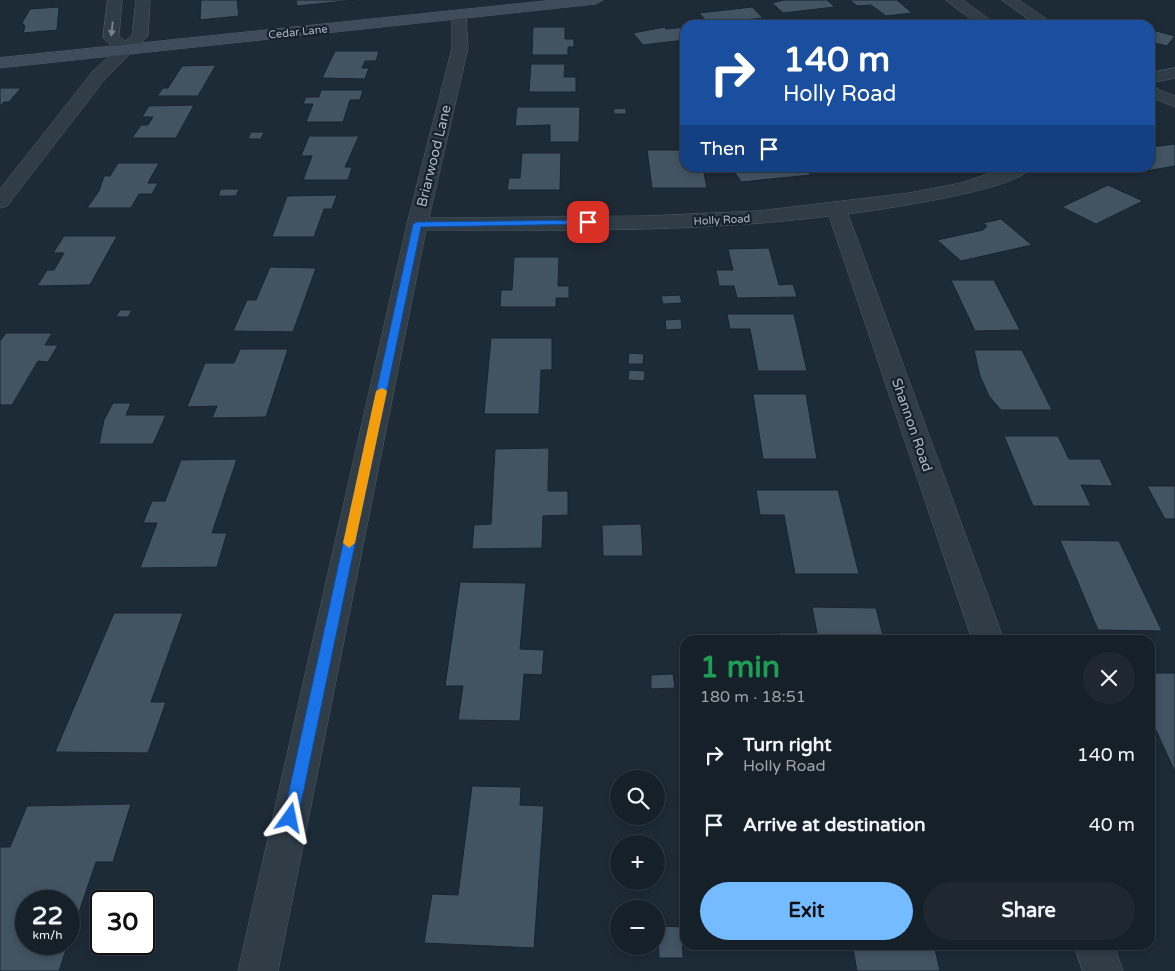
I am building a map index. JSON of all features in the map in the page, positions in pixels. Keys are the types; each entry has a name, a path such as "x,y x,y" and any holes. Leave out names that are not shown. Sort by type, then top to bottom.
{"main road":[{"name":"Cedar Lane","path":"0,63 596,0"}],"street":[{"path":"115,0 112,38 127,50"},
{"path":"0,202 98,75 140,36 143,0"},
{"path":"954,0 982,20"},
{"path":"1009,0 1039,20"},
{"name":"Briarwood Lane","path":"258,971 417,224 460,48 460,15"},
{"path":"1155,77 1175,73"},
{"path":"1155,94 1175,102"},
{"name":"Holly Road","path":"417,224 682,222 759,218 837,210 927,197 978,185 1011,172"},
{"name":"Shannon Road","path":"837,210 986,635"},
{"path":"1096,950 1103,971"}],"building":[{"path":"201,0 237,0 239,16 200,20"},
{"path":"296,0 356,0 297,6"},
{"path":"784,0 827,0 835,7 783,13 772,3"},
{"path":"850,0 897,0 912,13 886,16 871,5 857,6"},
{"path":"59,7 57,30 23,33 25,26 22,23 30,9"},
{"path":"752,7 763,18 705,20 699,13"},
{"path":"533,27 565,27 565,39 574,39 574,47 568,47 568,55 532,55"},
{"path":"665,27 666,29 680,28 680,41 643,45 633,33"},
{"path":"1155,31 1175,36 1167,46 1155,43"},
{"path":"335,51 379,51 376,61 365,61 362,68 369,68 365,79 322,78"},
{"path":"531,64 565,64 564,77 576,77 576,92 529,92"},
{"path":"216,65 198,96 157,96 163,88 168,88 182,66"},
{"path":"0,88 21,88 9,102 4,102 0,106"},
{"path":"321,90 363,90 360,100 350,100 343,122 306,122 313,104 303,104 306,97 319,97"},
{"path":"194,105 176,138 132,138 141,125 148,125 153,117 142,117 149,106"},
{"path":"517,107 580,107 579,142 550,142 550,125 515,126"},
{"path":"626,108 626,114 614,114 613,109"},
{"path":"251,132 264,132 261,139 248,139"},
{"path":"309,136 359,136 345,167 352,167 348,180 303,180 312,156 301,156"},
{"path":"1175,144 1175,166 1155,169 1155,146"},
{"path":"647,150 680,150 680,172 704,172 707,188 652,188"},
{"path":"522,153 561,153 560,190 507,190 509,178 520,178"},
{"path":"118,163 159,163 148,183 158,183 152,194 139,194 131,208 87,208 99,191 104,176 110,176"},
{"path":"735,172 808,172 811,175 741,182"},
{"path":"1108,185 1143,201 1096,224 1062,207"},
{"path":"221,189 239,189 236,196 218,196"},
{"path":"337,195 332,209 324,209 314,237 272,237 287,196"},
{"path":"1001,219 1032,245 961,261 937,240 983,230 987,226 983,223"},
{"path":"64,236 117,236 90,285 37,286 47,270 54,270 64,253 53,253"},
{"path":"769,248 779,285 793,284 797,297 737,298 734,286 719,286 716,270 733,270 728,249"},
{"path":"514,257 559,257 558,286 569,286 569,298 556,298 556,307 500,307 501,290 512,290"},
{"path":"270,267 316,268 293,332 233,331 247,300 256,300"},
{"path":"951,280 994,280 1020,330 975,331"},
{"path":"680,295 682,303 663,304 661,296"},
{"path":"120,310 132,310 128,317 116,317"},
{"path":"727,314 794,314 807,371 758,371 750,329 730,329"},
{"path":"681,319 682,329 666,330 665,320"},
{"path":"6,333 52,333 45,345 58,345 48,362 38,361 12,405 0,405 0,341"},
{"path":"491,338 552,338 552,370 541,370 539,414 484,414"},
{"path":"240,349 288,349 266,417 212,418 217,406 187,407 205,363 234,363"},
{"path":"974,350 1022,350 1052,410 1001,410 989,396 980,376"},
{"path":"629,353 644,354 643,364 628,364"},
{"path":"629,370 645,371 644,381 628,380"},
{"path":"753,394 806,394 817,459 763,459"},
{"path":"113,403 131,403 126,415 166,415 153,444 99,444 104,420"},
{"path":"1004,436 1058,436 1069,459 1100,459 1113,486 1081,485 1091,506 1033,506"},
{"path":"549,448 548,491 568,491 568,515 543,516 542,548 472,549 474,525 491,524 495,449"},
{"path":"237,459 212,533 227,533 217,567 140,568 157,523 143,523 152,501 165,501 181,460"},
{"path":"1147,486 1175,486 1175,519 1165,519"},
{"path":"756,490 838,490 859,574 795,574 784,515 760,515"},
{"path":"641,524 643,556 603,556 602,525"},
{"path":"1060,540 1119,541 1162,631 1098,630"},
{"path":"460,582 526,583 520,649 544,650 542,675 524,674 520,721 458,720 463,686 445,686"},
{"path":"812,607 876,608 883,635 779,635 779,633 817,633"},
{"path":"114,613 183,613 151,702 166,702 148,753 55,752"},
{"path":"1155,673 1175,673 1175,772 1155,728"},
{"path":"673,674 675,688 651,689 651,675"},
{"path":"472,786 521,787 520,805 544,806 534,948 424,943 432,894 458,895"},
{"path":"131,804 113,862 96,862 80,909 80,890 15,890 15,955 64,955 59,971 0,971 0,847 10,847 27,806"},
{"path":"665,926 680,927 680,950 683,950 683,958 659,958 659,955 665,955"},
{"path":"853,950 935,950 940,971 857,971"}],"slow traffic":[{"path":"349,543 382,391"}],"route":[{"path":"290,818 417,224 588,222"}]}
